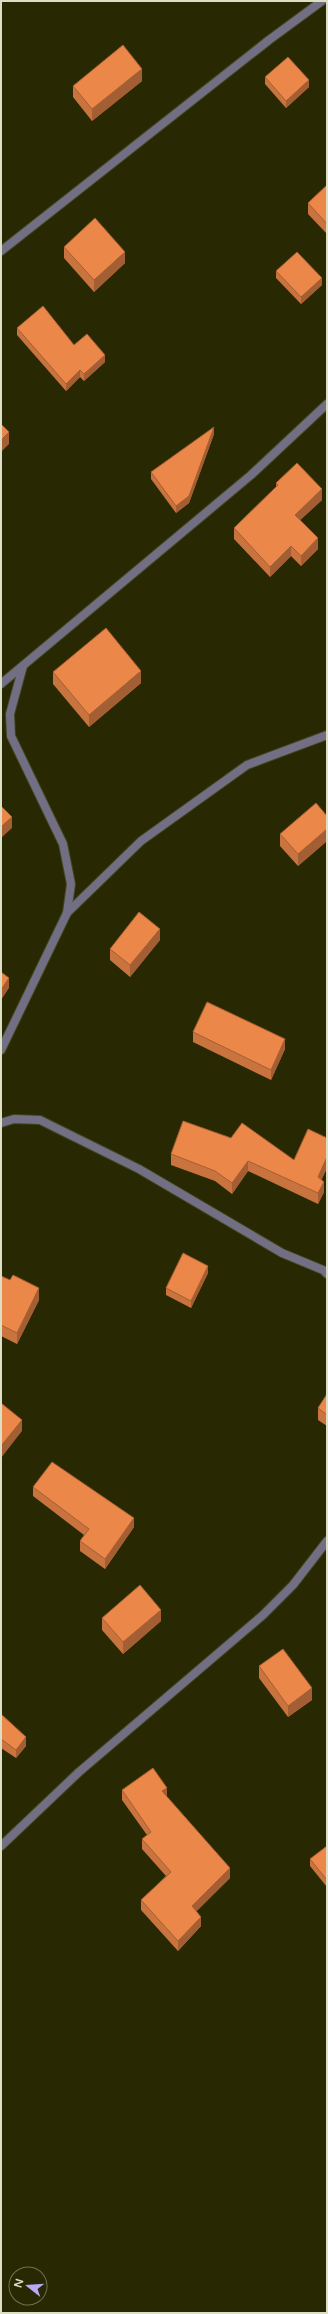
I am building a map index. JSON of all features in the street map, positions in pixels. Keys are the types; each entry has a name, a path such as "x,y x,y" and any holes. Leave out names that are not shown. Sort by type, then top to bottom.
{"street":[{"path":"1,251 269,40 322,1"},
{"path":"1,684 251,475 327,404"},
{"path":"1,1050 67,913 71,884 63,844 11,736 10,714 23,666"},
{"path":"67,913 141,840 247,764 327,735"},
{"path":"1,1123 14,1119 40,1120 139,1169 282,1253 323,1270 327,1274"},
{"path":"1,1846 79,1772 263,1615 293,1585 327,1541"}],"building":[{"path":"123,45 142,69 92,109 73,86"},
{"path":"288,57 309,80 286,101 265,77"},
{"path":"327,185 327,224 308,203"},
{"path":"95,218 125,252 94,280 64,247"},
{"path":"297,252 322,278 301,297 276,271"},
{"path":"43,306 74,345 87,334 105,355 84,374 80,370 66,384 17,328"},
{"path":"1,424 9,432 1,440"},
{"path":"214,427 189,496 176,506 151,472"},
{"path":"297,463 322,489 295,515 318,538 301,556 291,546 270,567 234,528 278,485 276,483"},
{"path":"106,628 141,671 89,715 53,672"},
{"path":"316,803 327,816 327,829 298,854 280,834"},
{"path":"1,806 12,817 1,827"},
{"path":"139,912 160,929 130,965 110,949"},
{"path":"1,972 9,978 1,990"},
{"path":"207,1002 285,1039 271,1070 193,1032"},
{"path":"183,1121 231,1138 242,1123 294,1160 308,1129 327,1138 327,1157 318,1177 324,1182 318,1193 248,1161 232,1183 215,1171 171,1154"},
{"path":"183,1253 208,1266 191,1301 166,1288"},
{"path":"13,1275 39,1288 17,1333 1,1325 1,1276 10,1280"},
{"path":"327,1394 327,1415 318,1408"},
{"path":"1,1403 22,1420 1,1446"},
{"path":"52,1462 134,1518 105,1559 80,1541 89,1529 33,1487"},
{"path":"140,1585 161,1610 123,1642 102,1618"},
{"path":"283,1649 312,1688 288,1706 259,1666"},
{"path":"1,1714 26,1737 16,1750 1,1739"},
{"path":"153,1768 167,1788 162,1791 230,1868 192,1906 201,1917 178,1941 141,1900 171,1872 142,1839 151,1832 122,1790"},
{"path":"327,1846 327,1880 310,1859"}]}
